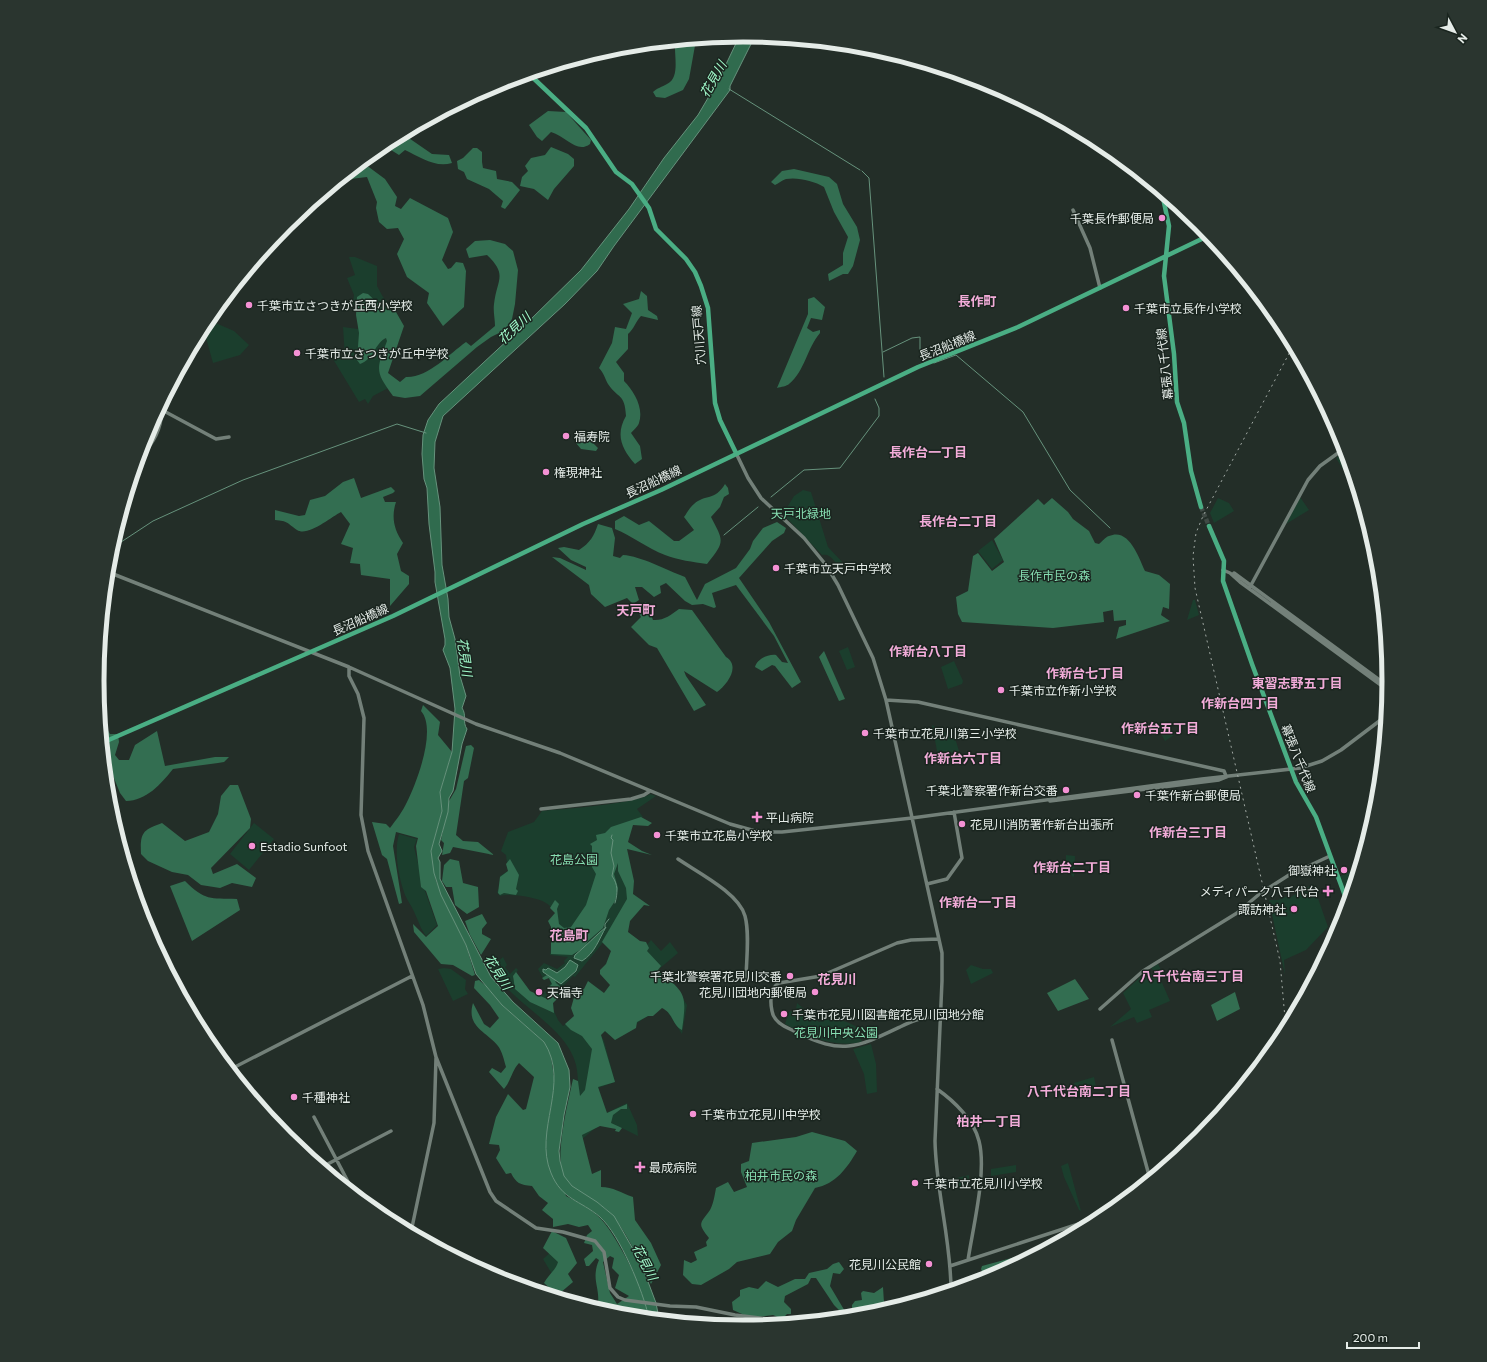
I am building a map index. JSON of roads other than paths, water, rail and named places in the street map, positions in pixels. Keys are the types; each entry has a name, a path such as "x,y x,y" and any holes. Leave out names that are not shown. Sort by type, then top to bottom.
{"main road":[{"name":"穴川天戸線","path":"533,78 586,128 616,172 632,184 652,213 656,229 686,259 701,286 709,316 715,403 722,425 736,453"},
{"name":"幕張八千代線","path":"1163,200 1169,226 1164,276 1174,354 1177,402 1184,423 1192,479 1201,506"},
{"name":"長沼船橋線","path":"108,740 392,616 583,524 661,490 918,367 1018,327 1204,239"},
{"name":"幕張八千代線","path":"1209,526 1224,561 1223,577 1226,589 1291,769 1298,788 1316,817 1345,896"}],"street":[{"path":"1073,210 1091,251 1100,288"},
{"path":"165,410 216,439 229,436"},
{"path":"149,446 156,437 161,418"},
{"path":"1250,588 1308,480 1320,466 1340,452"},
{"path":"736,453 757,494 810,545 831,572 872,658 886,700 939,939 942,966 935,1141 936,1165 950,1266 951,1285"},
{"path":"1223,570 1232,573 1382,686"},
{"path":"114,574 308,653 349,668 476,724 560,753 732,825 759,832 782,832 912,818 1227,776 1291,769 1312,764 1331,755 1352,742 1381,720"},
{"path":"1250,588 1382,682"},
{"path":"349,668 349,676 358,694 364,718 361,815 365,838 382,894 423,1005 436,1057 494,1198 517,1217 536,1228 563,1232 595,1241 604,1252 610,1288 618,1297 637,1302 696,1307 735,1315 771,1319"},
{"path":"886,700 918,702 1223,771 1227,776"},
{"path":"541,809 631,799 644,796 650,791"},
{"path":"927,884 947,879 962,858 954,812"},
{"path":"1267,889 1289,875 1330,856"},
{"path":"678,859 732,896 742,907 746,921 746,981"},
{"path":"1100,1009 1143,971 1237,913 1263,891"},
{"path":"939,939 911,940 897,944 821,976 779,983 775,985 772,992 771,1008 775,1019 782,1025 809,1039 832,1046 842,1047 865,1043 921,1017 941,1017"},
{"path":"235,1067 412,976"},
{"path":"1112,1040 1149,1174"},
{"path":"412,1227 434,1122 436,1057"},
{"path":"938,1088 972,1124 979,1142 980,1182 968,1260"},
{"path":"314,1117 349,1183"},
{"path":"326,1165 391,1130"},
{"path":"950,1266 1080,1223"}],"waterway":[{"path":"729,89 860,170"},
{"path":"862,171 869,178 884,377"},
{"path":"883,352 912,338 920,337 920,352"},
{"path":"934,363 956,355 1023,412 1070,490 1110,528"},
{"path":"771,497 804,470 840,468 879,416 879,408 875,399"},
{"path":"120,543 153,521 243,480 397,424 426,433"},
{"path":"724,535 758,507"},
{"path":"612,835 611,838 613,840 611,853 614,866 612,876 617,889 615,903"},
{"path":"605,927 605,924 609,919"}],"tunnel":[{"path":"1201,507 1209,526"}],"railway":[{"path":"1285,1020 1280,961 1195,588 1193,556 1196,533 1203,516 1290,351"}],"place":[{"name":"千葉長作郵便局","path":"1162,218"},
{"name":"千葉市立さつきが丘西小学校","path":"249,305"},
{"name":"千葉市立長作小学校","path":"1126,308"},
{"name":"千葉市立さつきが丘中学校","path":"297,353"},
{"name":"福寿院","path":"566,436"},
{"name":"権現神社","path":"546,472"},
{"name":"千葉市立天戸中学校","path":"776,568"},
{"name":"千葉市立作新小学校","path":"1001,690"},
{"name":"千葉市立花見川第三小学校","path":"865,733"},
{"name":"千葉北警察署作新台交番","path":"1066,790"},
{"name":"千葉作新台郵便局","path":"1137,795"},
{"name":"平山病院","path":"757,817"},
{"name":"花見川消防署作新台出張所","path":"962,824"},
{"name":"千葉市立花島小学校","path":"657,835"},
{"name":"Estadio Sunfoot","path":"252,846"},
{"name":"御嶽神社","path":"1344,870"},
{"name":"メディパーク八千代台","path":"1328,891"},
{"name":"諏訪神社","path":"1294,909"},
{"name":"千葉北警察署花見川交番","path":"790,976"},
{"name":"天福寺","path":"539,992"},
{"name":"花見川団地内郵便局","path":"815,992"},
{"name":"千葉市花見川図書館花見川団地分館","path":"784,1014"},
{"name":"千種神社","path":"294,1097"},
{"name":"千葉市立花見川中学校","path":"693,1114"},
{"name":"最成病院","path":"640,1167"},
{"name":"千葉市立花見川小学校","path":"915,1183"},
{"name":"花見川公民館","path":"929,1264"}],"district":[{"name":"長作町","path":"977,301"},
{"name":"長作台一丁目","path":"928,452"},
{"name":"長作台二丁目","path":"958,521"},
{"name":"天戸町","path":"636,610"},
{"name":"作新台八丁目","path":"928,651"},
{"name":"作新台七丁目","path":"1085,673"},
{"name":"東習志野五丁目","path":"1297,683"},
{"name":"作新台四丁目","path":"1240,703"},
{"name":"作新台五丁目","path":"1160,728"},
{"name":"作新台六丁目","path":"963,758"},
{"name":"作新台三丁目","path":"1188,832"},
{"name":"作新台二丁目","path":"1072,867"},
{"name":"作新台一丁目","path":"978,902"},
{"name":"花島町","path":"569,935"},
{"name":"八千代台南三丁目","path":"1192,976"},
{"name":"花見川","path":"837,979"},
{"name":"八千代台南二丁目","path":"1079,1091"},
{"name":"柏井一丁目","path":"989,1121"}],"park label":[{"name":"天戸北緑地","path":"801,513"},
{"name":"長作市民の森","path":"1054,575"},
{"name":"花島公園","path":"574,859"},
{"name":"花見川中央公園","path":"836,1032"},
{"name":"柏井市民の森","path":"781,1175"}]}
